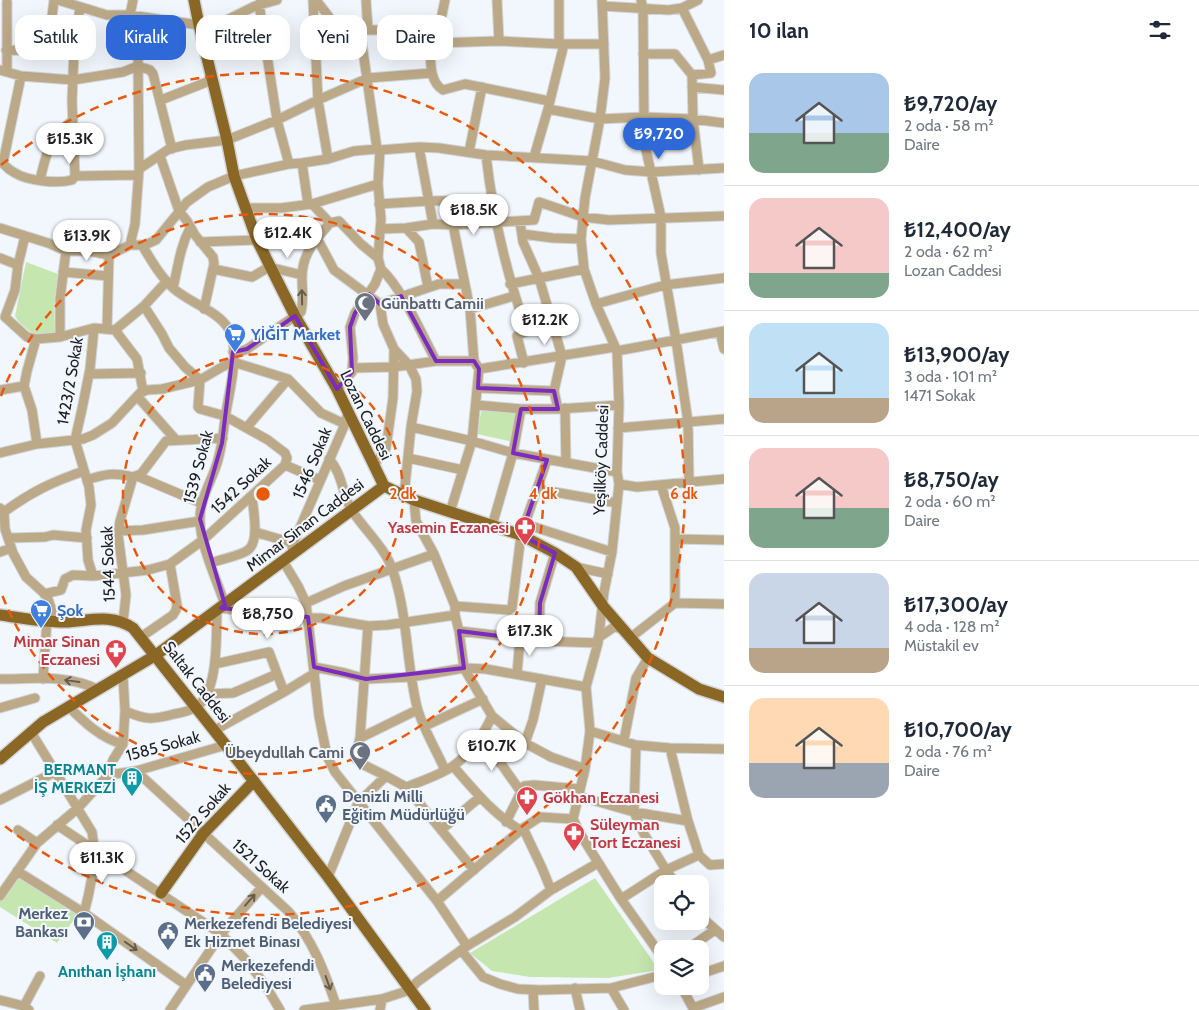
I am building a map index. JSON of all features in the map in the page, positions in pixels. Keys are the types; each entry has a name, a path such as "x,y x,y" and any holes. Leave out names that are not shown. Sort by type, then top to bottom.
{"main road":[{"name":"Lozan Caddesi","path":"194,0 196,15"},
{"name":"Lozan Caddesi","path":"207,60 228,140 234,176 247,208 256,240 294,316 337,389 384,486 409,498 521,535 555,553 576,567 603,606 648,658 699,689 724,697"},
{"name":"Mimar Sinan Caddesi","path":"1,757 43,722 156,655 283,561 293,548 352,510 384,486"},
{"path":"0,615 64,622 111,618 123,622"},
{"name":"Saltak Caddesi","path":"123,622 133,628 156,655 328,877 425,1010"},
{"name":"1522 Sokak","path":"161,893 203,834 254,781"}],"street":[{"path":"54,15 56,0 87,5 106,15"},
{"path":"130,15 133,0"},
{"path":"235,15 256,3 277,0"},
{"path":"315,0 327,15"},
{"path":"315,0 318,100 328,159"},
{"path":"365,15 366,0"},
{"path":"441,15 445,0"},
{"path":"498,0 499,40"},
{"path":"534,157 549,105 561,44 559,0"},
{"path":"602,3 642,4 669,10 682,8 698,0"},
{"path":"7,2 6,50 3,71 21,76 73,80 123,72 138,66 150,70 153,74 172,149"},
{"path":"256,3 277,120 289,164"},
{"name":"Yeşilköy Caddesi","path":"573,819 585,769 590,731 586,687 598,640 604,592 612,552 619,484 617,472 618,405 616,349 596,304 584,269 581,239 585,198 600,119 605,78 602,3"},
{"path":"642,4 646,150 661,217 661,253 688,422 689,482"},
{"path":"682,8 708,60 711,73 719,90"},
{"path":"453,42 499,40 561,44 604,44"},
{"path":"6,50 15,50"},
{"path":"643,54 675,54 692,75 693,119 699,170"},
{"path":"708,60 724,55"},
{"path":"74,60 75,176"},
{"path":"130,245 136,224 138,60"},
{"path":"366,60 379,149 380,229 378,258 381,269 390,277 436,361"},
{"path":"432,60 432,74 437,86 443,90 465,84 482,87 600,119 644,117 693,119 724,123"},
{"path":"692,75 711,73"},
{"path":"21,76 1,162 14,173 28,179 66,182 72,180 75,176 138,172 172,149 186,145 228,140 277,120 368,78 432,74"},
{"path":"160,100 212,80"},
{"path":"469,152 482,87"},
{"path":"692,87 719,90"},
{"path":"40,180 49,146 59,131 73,120"},
{"path":"419,147 433,224"},
{"path":"0,228 66,251 89,251 109,255 130,245 142,245 156,240 187,202 208,187 234,176 289,164 328,159 354,151 419,147 486,155 592,162 625,170 652,172 724,168"},
{"path":"486,155 491,200 510,284 527,331 517,336 524,362"},
{"path":"160,156 179,211 200,242 213,257 213,269 204,309"},
{"path":"302,163 310,204 330,223"},
{"path":"247,208 281,208 310,204 378,184"},
{"path":"379,204 491,200"},
{"path":"380,229 433,224 453,225 534,220 538,202 583,217 609,220 724,216"},
{"path":"233,352 240,352 246,349 301,312 303,304 302,275 306,255 330,223 339,221 361,244 378,258"},
{"path":"520,222 523,242 539,278 562,356 554,391 561,409 566,463"},
{"path":"450,512 472,441 478,388 470,309 453,225"},
{"path":"111,330 170,284 179,264 179,254 183,241 190,228"},
{"path":"406,228 419,242 428,287"},
{"path":"522,234 581,239"},
{"path":"25,236 18,265 15,290 9,306 2,316 27,337 36,339 60,337 94,328 111,330 132,350 141,374 140,394 176,440 223,438"},
{"path":"317,238 334,270 369,294 380,304 383,324 394,348 409,365 416,379 417,391 408,458 409,498 416,521 434,554 455,610 464,668 492,716 525,743 551,757 585,769"},
{"path":"200,242 256,240"},
{"name":"1539 Sokak","path":"142,245 157,269 170,284 218,317 228,328 233,343 233,362 223,438 214,473 201,503 200,521 203,540 211,562 221,608"},
{"path":"60,337 60,299 66,251"},
{"path":"109,255 108,276 111,330"},
{"path":"0,258 18,265"},
{"path":"213,269 252,276 268,267 302,275"},
{"path":"337,389 352,372 353,358 350,328 355,313 375,284 381,269"},
{"path":"510,284 584,269"},
{"path":"63,272 108,276"},
{"path":"596,304 666,285 724,278"},
{"path":"380,304 438,284 464,284"},
{"path":"470,309 514,296"},
{"path":"0,301 9,306"},
{"path":"144,306 169,348 200,380"},
{"name":"1423/2 Sokak","path":"74,440 89,374 94,328"},
{"path":"352,368 409,365 436,361 477,365 524,362 676,340 722,331 724,349"},
{"path":"36,339 26,371 24,386 32,410 38,444"},
{"path":"374,466 386,448 393,398 394,348"},
{"path":"0,452 38,444 74,440 93,435 112,423 140,394 182,386 200,380 233,362 288,379 321,413 345,424"},
{"path":"89,374 141,374"},
{"path":"247,427 288,379"},
{"name":"1542 Sokak","path":"170,564 203,540 252,496 285,465 287,458 285,453 247,427 225,416 200,409 198,407 200,380"},
{"path":"0,390 24,386"},
{"path":"478,388 554,391"},
{"path":"476,405 521,409 561,409 618,405"},
{"path":"492,526 513,453 521,409"},
{"name":"1546 Sokak","path":"293,548 345,424 348,412"},
{"path":"618,428 724,419"},
{"path":"411,427 472,441 513,453 617,472"},
{"path":"74,440 89,487 91,505 86,530 88,560 93,576"},
{"name":"1544 Sokak","path":"123,622 126,595 122,573 120,521 135,476 141,474 166,441 176,440"},
{"path":"408,458 463,470"},
{"path":"329,460 335,466 340,476 343,490 352,510 393,569 406,622 411,677 417,710 425,726 449,768 506,822 521,829 542,868 551,890"},
{"path":"125,711 139,717 155,719 196,707 208,694 215,664 221,608 287,617 308,617 368,626 406,622 455,610 509,610 512,608 521,535 547,460"},
{"path":"285,465 320,480"},
{"path":"43,678 51,620 47,596 26,577 10,548 2,510 49,483 85,475 108,474 135,476 201,503"},
{"path":"619,484 637,487 724,479"},
{"path":"661,485 675,528 675,603"},
{"path":"537,489 617,503"},
{"path":"211,562 247,551 252,545 255,532 252,496"},
{"path":"119,531 143,530 200,521"},
{"path":"525,524 612,552"},
{"path":"255,532 293,548"},
{"path":"8,538 53,535 87,538"},
{"path":"675,539 724,540"},
{"path":"0,552 10,548"},
{"path":"539,641 540,603 555,553"},
{"path":"306,604 344,586 434,554"},
{"path":"283,561 306,604 319,716 327,756 335,772 358,803 437,901 483,977 509,987 533,990 611,988 654,978"},
{"path":"44,594 61,590 67,577 74,575 93,576 122,573 148,570 170,564 177,605 176,610 173,615 141,637"},
{"path":"576,567 608,574"},
{"path":"630,638 675,603 724,604"},
{"path":"368,626 366,679 360,738 355,758 364,765 406,786 474,870"},
{"path":"459,631 539,641 598,640 614,627 622,629"},
{"path":"517,674 520,638"},
{"path":"215,664 269,652 284,692"},
{"path":"624,740 636,678 648,658"},
{"path":"214,730 284,692 314,670 345,673 366,679 411,677 464,668 486,669 586,687"},
{"path":"208,694 233,693 277,674"},
{"path":"0,896 37,843 78,808 108,775 112,760 123,744 125,711 122,676"},
{"path":"0,679 43,678 86,684 99,690"},
{"path":"525,743 533,720 542,679"},
{"path":"0,708 35,698"},
{"path":"425,726 482,699"},
{"path":"69,707 99,732 113,741 123,744"},
{"path":"360,738 417,710"},
{"path":"406,786 426,780 449,768 477,740 492,716"},
{"path":"590,731 636,744 724,751"},
{"path":"30,732 92,832 95,849 84,914"},
{"path":"477,740 502,765 521,792"},
{"path":"636,744 634,812 644,834 670,875"},
{"name":"1585 Sokak","path":"108,775 136,771 226,745"},
{"path":"670,748 688,821 699,856 710,865 721,864 724,874"},
{"name":"1521 Sokak","path":"136,771 284,907 305,934 321,962 336,1005"},
{"path":"0,800 55,772"},
{"path":"328,877 358,803 386,776"},
{"path":"506,822 524,786 534,785 578,793 634,812 688,821"},
{"path":"441,830 480,797"},
{"path":"437,901 521,829 540,817 573,819 620,899 654,946"},
{"path":"57,825 222,934 248,962 280,1010"},
{"path":"18,830 37,843"},
{"path":"620,899 666,870 699,856"},
{"path":"304,1010 382,999 410,990 417,982 464,948 515,918 551,890 598,863"},
{"path":"17,871 84,914 186,985"},
{"path":"170,1010 222,934 262,887"},
{"path":"709,924 724,937"},
{"path":"700,940 715,930"},
{"path":"709,971 724,966"},
{"path":"0,1000 26,1008 40,976"},
{"path":"575,988 580,1010"},
{"path":"611,988 624,1010"},
{"path":"533,990 534,1010"},
{"path":"686,995 694,1009 724,997"},
{"path":"380,1010 382,999"}],"highlighted area":[{"path":"369,294 380,304 401,296 436,361 474,361 479,369 478,388 554,391 558,409 521,409 513,453 547,460 521,535 555,553 540,603 539,641 459,631 464,668 366,679 314,667 308,617 221,608 225,605 200,519 222,443 233,352 247,349 295,316 337,389 352,372 350,327 355,313"}],"green space":[{"path":"26,262 58,274 54,307 55,335 37,338 15,316"},
{"path":"482,407 519,410 514,442 477,434"},
{"path":"18,874 78,914 57,943 0,907 0,900"},
{"path":"595,878 654,963 654,971 608,978 530,977 492,971 470,953"}],"place":[{"name":"Günbattı Camii","path":"365,322"},
{"name":"YİĞİT Market","path":"235,353"},
{"name":"Yasemin Eczanesi","path":"525,546"},
{"name":"Şok","path":"41,629"},
{"name":"Mimar Sinan Eczanesi","path":"116,669"},
{"name":"Übeydullah Cami","path":"360,771"},
{"name":"BERMANT İŞ MERKEZİ","path":"132,797"},
{"name":"Gökhan Eczanesi","path":"527,816"},
{"name":"Denizli Milli Eğitim Müdürlüğü","path":"326,824"},
{"name":"Süleyman Tort Eczanesi","path":"574,852"},
{"name":"Merkez Bankası","path":"84,941"},
{"name":"Merkezefendi Belediyesi Ek Hizmet Binası","path":"168,951"},
{"name":"Anıthan İşhanı","path":"107,961"},
{"name":"Merkezefendi Belediyesi","path":"205,993"}]}
